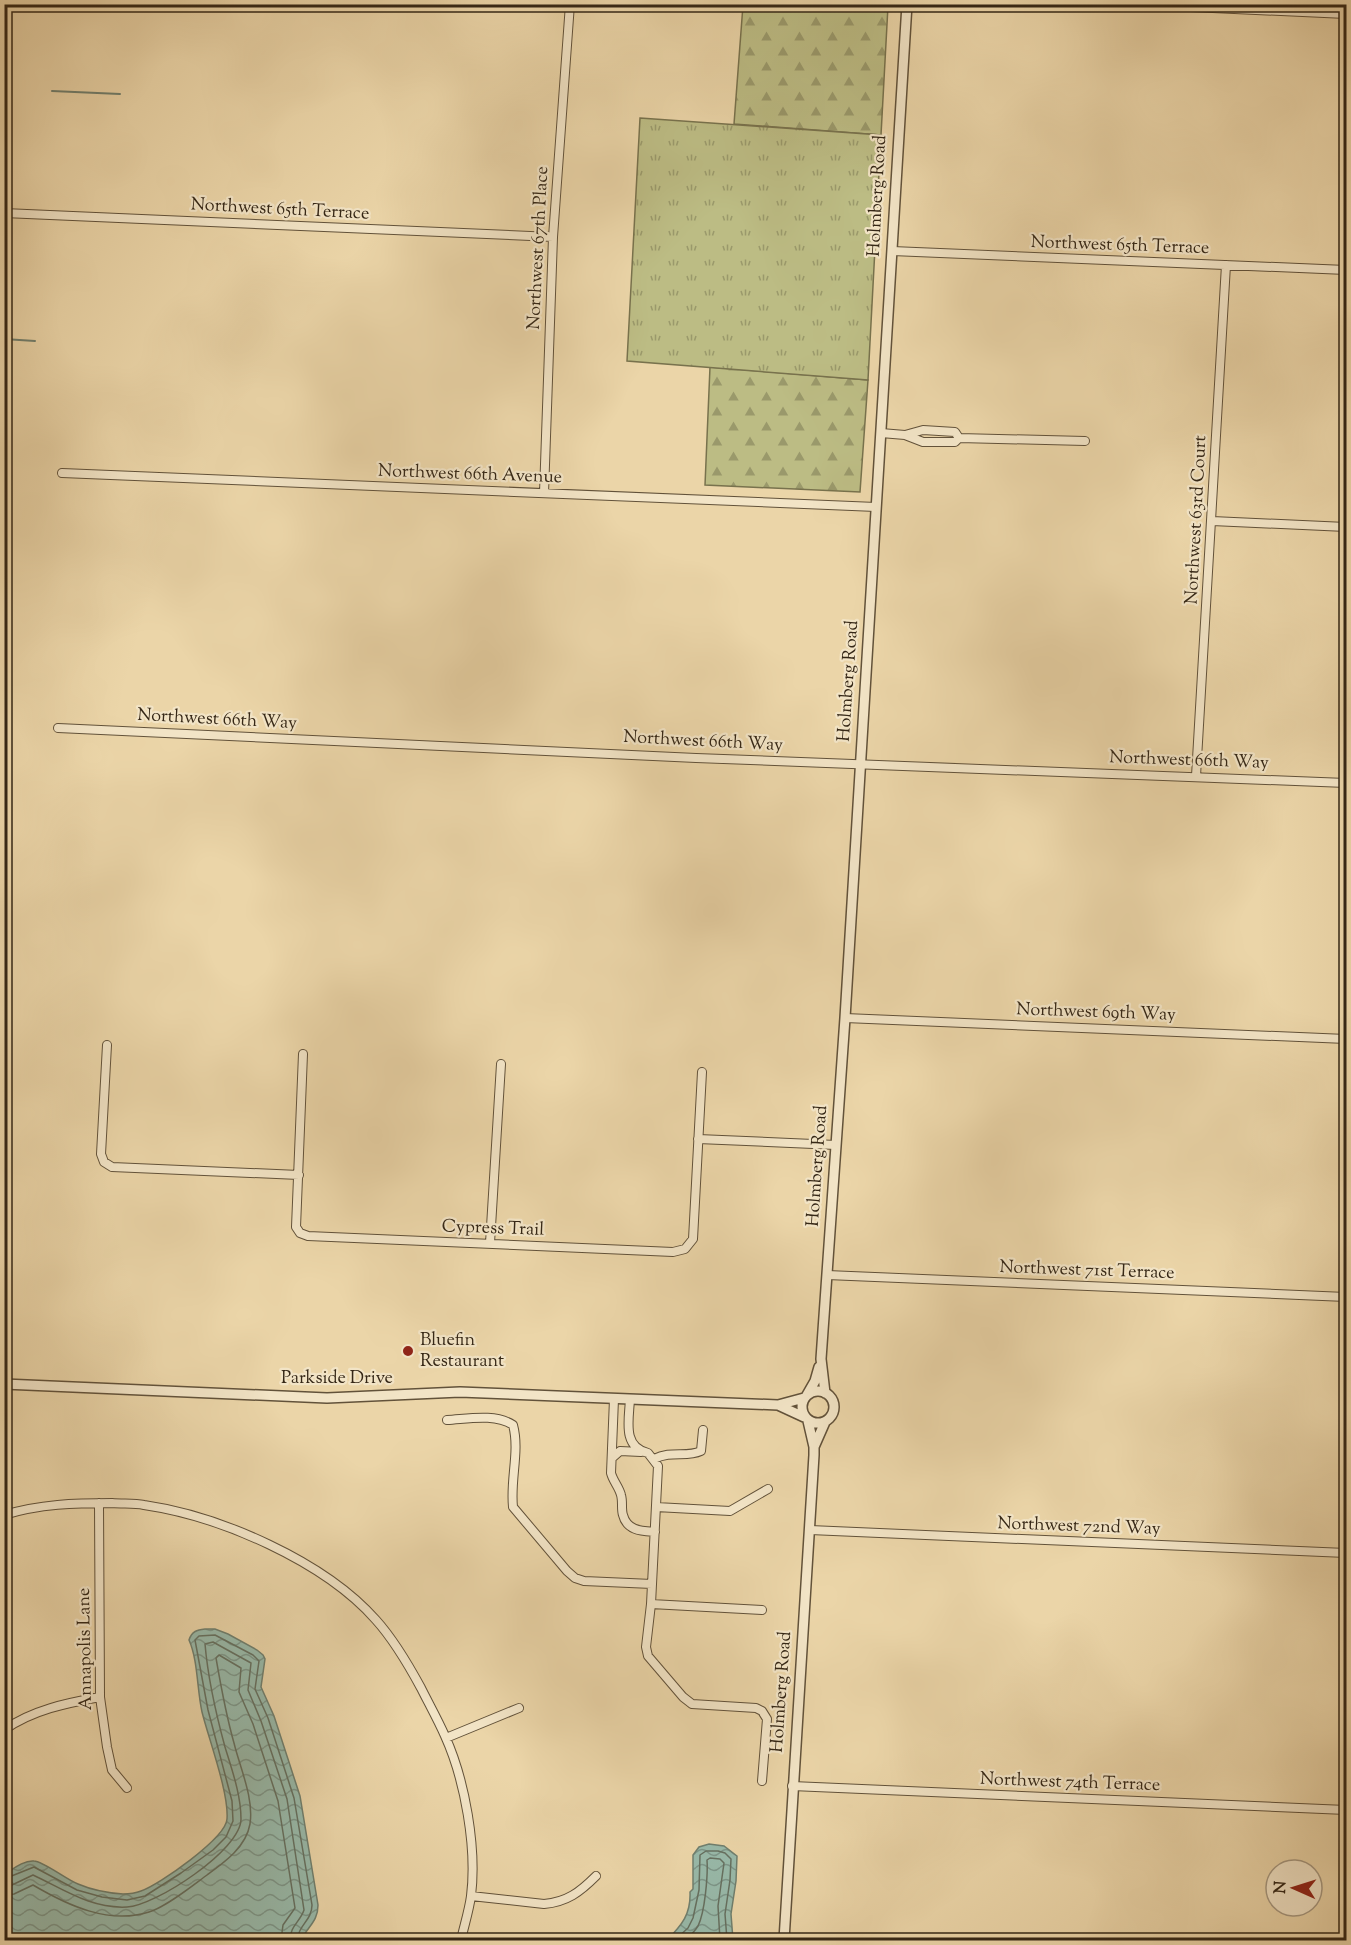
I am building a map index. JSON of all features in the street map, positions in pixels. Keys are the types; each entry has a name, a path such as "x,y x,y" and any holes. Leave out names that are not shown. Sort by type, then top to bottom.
{"street":[{"name":"Northwest 67th Place","path":"544,493 554,237 570,4"},
{"name":"Holmberg Road","path":"825,1393 821,1359 845,1018 907,4"},
{"path":"1126,4 1347,14"},
{"name":"Northwest 65th Terrace","path":"4,213 554,237"},
{"name":"Northwest 65th Terrace","path":"892,251 1347,270"},
{"name":"Northwest 63rd Court","path":"1196,776 1227,266"},
{"path":"880,434 905,435 923,430 955,432 959,438"},
{"path":"905,435 923,442 955,442 959,438 1085,441"},
{"name":"Northwest 66th Avenue","path":"62,473 876,507"},
{"path":"1212,521 1347,526"},
{"name":"Northwest 66th Way","path":"58,728 1347,783"},
{"name":"Northwest 69th Way","path":"845,1018 1347,1039"},
{"path":"107,1045 100,1154 104,1162 112,1167 299,1175 303,1054"},
{"path":"490,1243 501,1064"},
{"path":"702,1072 698,1138 836,1145"},
{"name":"Cypress Trail","path":"299,1175 296,1227 300,1233 308,1236 673,1252 686,1249 693,1239 698,1138"},
{"name":"Northwest 71st Terrace","path":"827,1275 1347,1297"},
{"name":"Holmberg Road","path":"806,1397 815,1381 821,1359"},
{"name":"Parkside Drive","path":"4,1384 327,1398 460,1392 778,1405 806,1397"},
{"path":"816,1391 825,1393 834,1405 832,1415 825,1422 816,1424 806,1419 801,1407 806,1397 816,1391"},
{"path":"614,1399 611,1473 621,1494 622,1515 630,1527 655,1532"},
{"path":"630,1399 627,1432 631,1441 641,1452"},
{"name":"Parkside Drive","path":"778,1405 806,1419"},
{"path":"447,1420 496,1419 505,1420 513,1425 516,1436 513,1507 575,1578 584,1581 652,1584"},
{"name":"Holmberg Road","path":"784,1941 814,1447 806,1419"},
{"name":"Holmberg Road","path":"814,1447 825,1422"},
{"path":"654,1459 664,1454 695,1454 700,1451 702,1430"},
{"path":"612,1458 620,1451 648,1453 658,1466 651,1604 646,1647 648,1656 683,1697 692,1704 756,1708 762,1711 766,1719 762,1781"},
{"path":"656,1507 730,1511 768,1489"},
{"path":"4,1515 64,1503 141,1504 180,1512 216,1523 280,1551 321,1574 375,1619 395,1644 412,1671 446,1738 458,1773 467,1816 471,1858 471,1896 461,1941"},
{"name":"Annapolis Lane","path":"99,1503 100,1697 112,1770 127,1788"},
{"name":"Northwest 72nd Way","path":"810,1530 1347,1553"},
{"path":"651,1604 762,1610"},
{"path":"4,1730 32,1715 59,1705 100,1697"},
{"path":"446,1738 519,1708"},
{"name":"Northwest 74th Terrace","path":"792,1786 1347,1810"},
{"path":"471,1896 544,1904 555,1903 578,1894 596,1876"}],"green space":[{"path":"863,4 888,6 881,135 734,124 743,5"},
{"path":"640,118 881,135 868,380 627,361"},
{"path":"710,367 868,380 860,492 705,485"}],"water":[{"path":"215,1629 228,1634 257,1650 265,1659 261,1687 274,1716 300,1796 318,1905 315,1918 304,1935 304,1940 293,1938 285,1940 5,1940 5,1874 19,1865 30,1861 38,1862 73,1882 89,1888 117,1894 135,1893 150,1887 176,1871 204,1849 224,1827 227,1819 225,1795 202,1712 194,1657 189,1640 195,1631"},
{"path":"709,1844 724,1846 737,1856 731,1914 733,1940 667,1940 681,1924 689,1907 690,1892 693,1889 693,1855 699,1847"}],"waterway":[{"path":"52,91 120,94"},
{"path":"4,339 35,341"}],"place":[{"name":"Bluefin Restaurant","path":"408,1351"}]}
